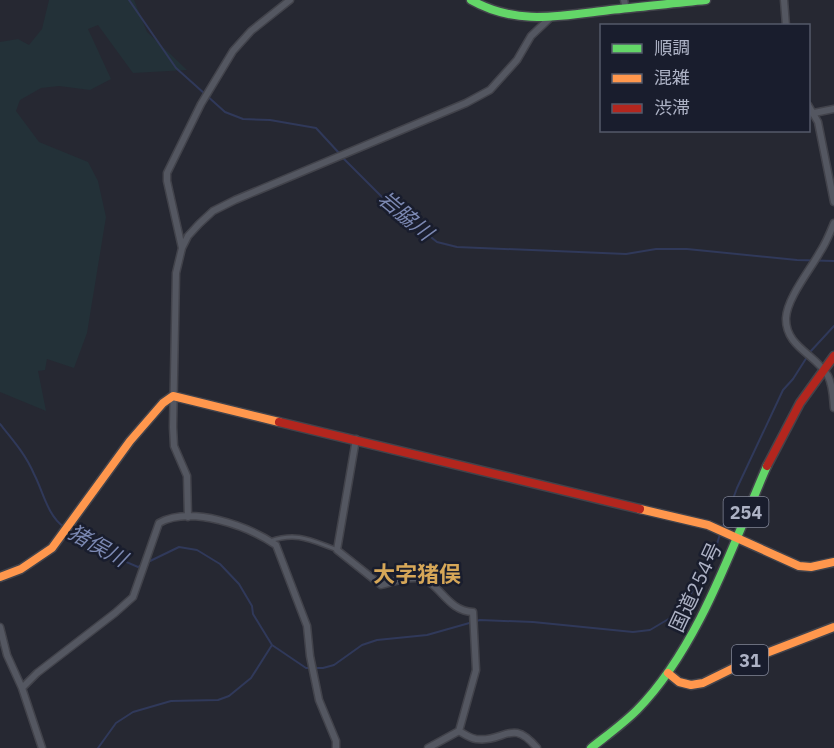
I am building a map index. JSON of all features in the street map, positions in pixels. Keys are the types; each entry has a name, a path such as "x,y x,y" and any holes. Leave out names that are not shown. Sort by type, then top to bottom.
{"main road":[{"path":"471,0 497,14 550,18 625,5 706,0"},
{"name":"国道254号","path":"591,748 622,724 648,697 668,673 695,631 785,426 823,368 834,356"},
{"path":"0,577 21,569 52,548 130,441 163,403 173,396 708,525 799,566 811,567 834,562"},
{"name":"31","path":"668,673 679,682 691,685 703,683 756,657 834,627"}],"street":[{"path":"182,248 167,173 201,104 233,51 251,31 290,0"},
{"path":"784,0 786,24"},
{"path":"188,517 187,476 174,446 173,396 176,273 182,248 188,236 213,211 466,103 490,90 517,60 531,36 550,18"},
{"path":"810,107 819,122 834,202"},
{"path":"814,112 834,109"},
{"path":"834,223 821,251 791,301 786,317 788,331 799,348 823,368 831,383 834,408"},
{"path":"356,439 337,550 381,585 405,578 421,579 453,606 462,611 473,612 476,670 459,731 428,748"},
{"path":"22,688 37,673 116,613 132,597 159,523 164,520 188,517 222,520 243,527 276,545 307,626 310,656 319,700 336,741 336,748"},
{"path":"0,627 4,656 22,688 42,748"},
{"path":"459,731 478,739 511,732 520,733 537,748"}],"lane":[{"path":"270,541 285,536 297,536 337,550"}],"shaded area":[{"path":"49,0 134,0 147,32 187,70 133,73 98,25 88,29 111,79 90,90 59,86 41,88 20,100 16,111 39,142 88,162 98,181 106,217 87,333 74,368 47,359 45,370 38,371 46,411 0,392 0,42 18,39 29,45 42,29"}],"waterway":[{"name":"岩脇川","path":"129,0 176,68 225,112 243,119 270,120 316,128 339,153"},
{"name":"岩脇川","path":"343,158 385,200 437,242 457,247 626,254 656,249 687,249 797,260 834,261"},
{"path":"810,352 834,326"},
{"path":"722,529 737,488 783,390 807,357"},
{"name":"猪俣川","path":"0,424 27,460 49,509 64,527"},
{"name":"猪俣川","path":"68,530 120,559 138,567 143,564"},
{"path":"148,562 179,547 197,550 220,564 239,584 252,606 253,614 272,645 306,668 323,668 334,665 362,645 377,640 427,635 480,620 533,622 633,632 650,630 682,611 720,534"},
{"path":"98,748 116,723 133,712 171,701 218,700 229,696 251,678 272,645"}],"traffic: fast":[{"path":"471,0 505,13 539,17 706,0"},
{"path":"591,748 637,710 679,657 727,562 767,466"}],"traffic: slow":[{"path":"0,577 21,569 52,548 130,441 163,403 173,396 279,422"},
{"path":"640,509 708,525 799,566 811,567 834,562"},
{"path":"668,673 679,682 691,685 703,683 756,657 834,627"}],"traffic: jam":[{"path":"767,466 800,403 834,356"},
{"path":"279,422 640,509"}],"district":[{"name":"大字猪俣","path":"417,573"}]}
